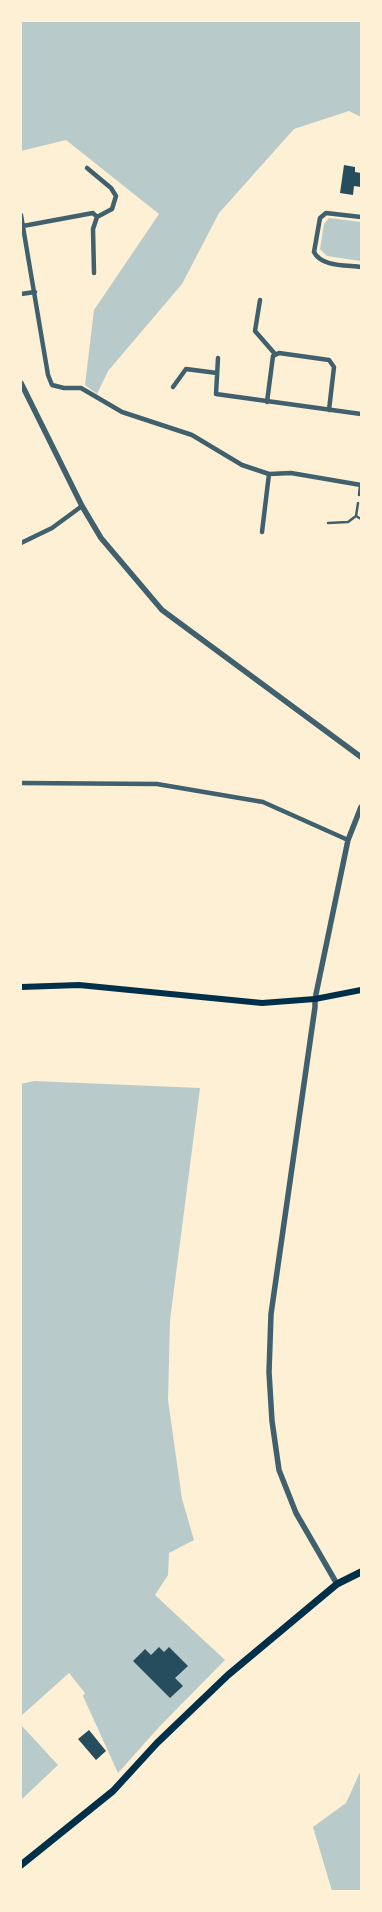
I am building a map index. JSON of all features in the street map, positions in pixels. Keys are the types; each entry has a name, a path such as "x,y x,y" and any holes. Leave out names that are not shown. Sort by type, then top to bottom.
{"main road":[{"path":"21,986 80,985 262,1003 315,999 361,990"},
{"path":"21,1865 113,1791 157,1743 228,1675 337,1584 361,1572"}],"street":[{"path":"87,168 111,188 116,196 112,208 97,217 93,229 94,273"},
{"path":"22,226 92,213 97,217"},
{"path":"361,217 326,213 320,218 314,252 316,256 325,262 361,267"},
{"path":"21,215 48,375 52,385 64,388 81,388 122,412 192,434 242,465 269,474 292,473 360,485"},
{"path":"21,294 35,292"},
{"path":"260,300 255,331 264,339 275,354"},
{"path":"268,402 273,356 275,354"},
{"path":"275,354 329,360 334,367 329,410"},
{"path":"218,358 216,394 361,414"},
{"path":"173,387 186,369 217,373"},
{"path":"21,383 83,508 101,538 162,610 361,757"},
{"path":"262,532 269,474"},
{"path":"21,543 52,528 83,508"},
{"path":"21,783 167,785 263,802 348,840"},
{"path":"337,1584 296,1513 279,1470 272,1421 269,1372 271,1314 315,999 348,840 361,807"}],"lane":[{"path":"359,495 360,485"},
{"path":"328,523 348,522 356,516 358,503"},
{"path":"356,516 361,519"}],"shaded area":[{"path":"21,21 361,21 361,117 349,111 294,129 219,213 182,284 108,371 97,394 85,385 94,310 159,214 66,140 21,151"},
{"path":"329,218 361,222 361,261 327,256 320,249 324,224"},
{"path":"34,1081 200,1088 170,1320 168,1400 182,1499 194,1540 169,1553 168,1575 155,1595 225,1660 160,1726 118,1773 83,1696 85,1693 69,1673 21,1716 21,1084"},
{"path":"21,1725 58,1765 21,1800"},
{"path":"361,1770 361,1891 332,1891 313,1827 346,1803"}],"building":[{"path":"344,165 355,167 355,172 361,173 361,187 354,186 353,195 340,193"},
{"path":"159,1647 164,1652 169,1647 188,1666 175,1678 183,1686 170,1698 133,1661 145,1649 151,1655"},
{"path":"89,1730 106,1751 96,1760 78,1739"}]}
